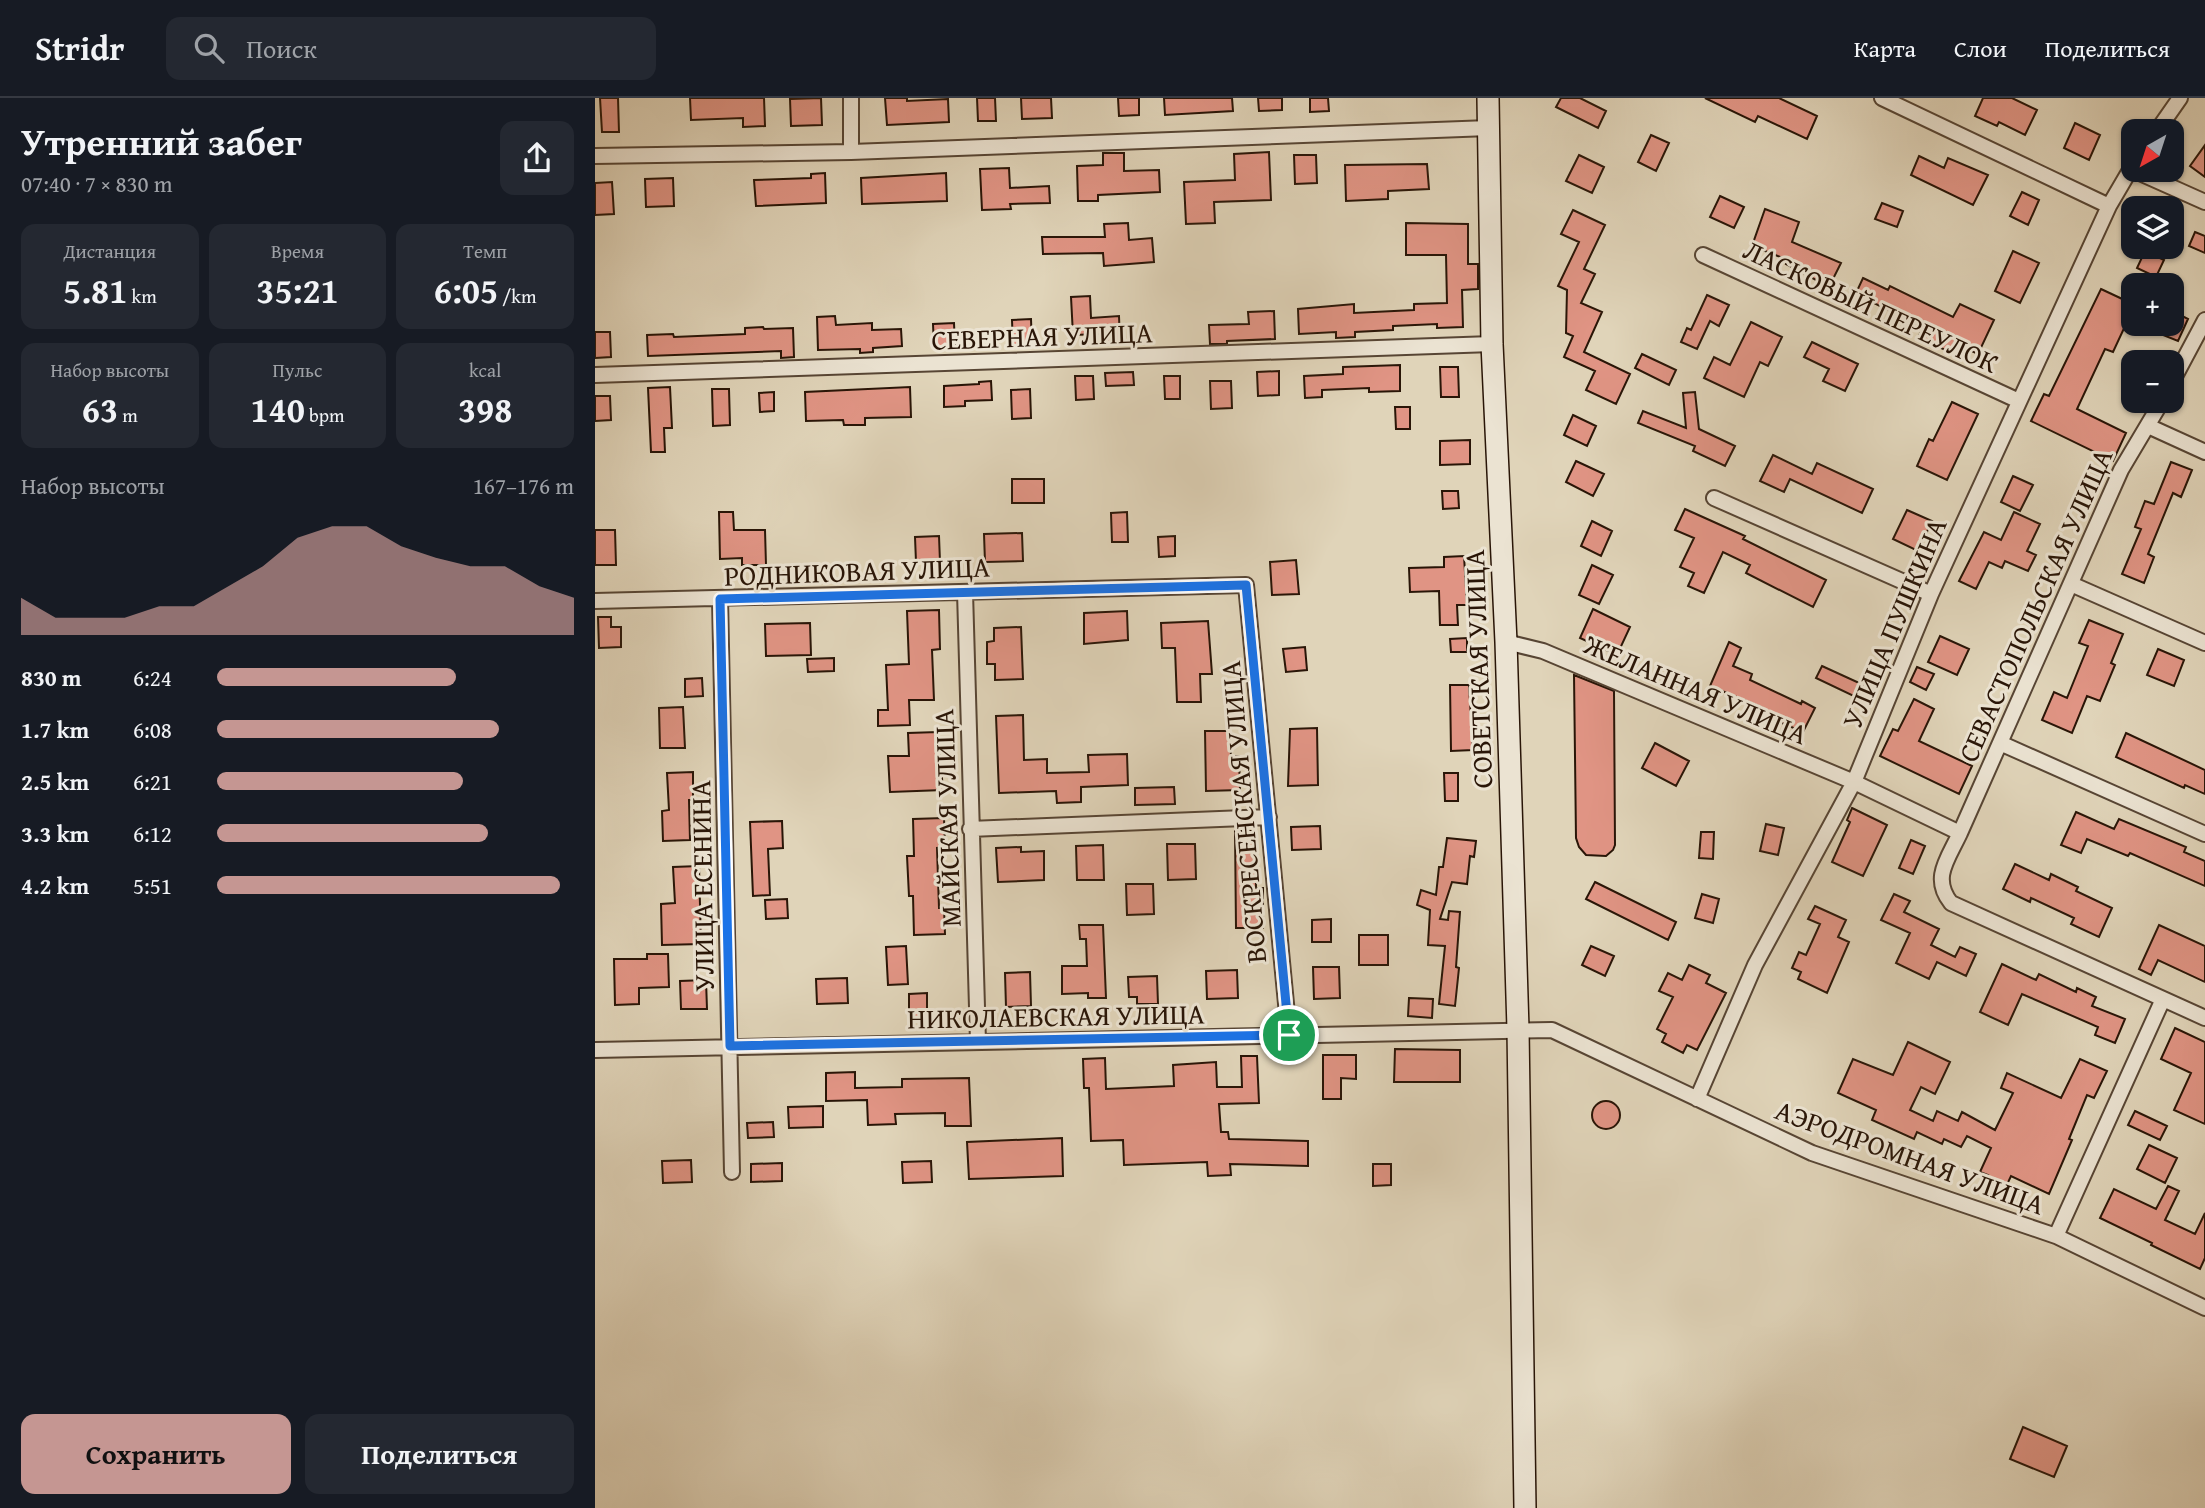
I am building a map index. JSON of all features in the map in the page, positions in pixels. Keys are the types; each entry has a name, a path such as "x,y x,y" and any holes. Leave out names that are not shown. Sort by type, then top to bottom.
{"main road":[{"name":"СОВЕТСКАЯ УЛИЦА","path":"1488,98 1492,344 1506,642 1518,1029 1525,1508"}],"street":[{"path":"851,98 851,152"},
{"path":"1882,98 2109,206"},
{"path":"2165,119 2180,98"},
{"path":"595,156 851,152 1489,128"},
{"name":"УЛИЦА ПУШКИНА","path":"1697,1099 1755,965 1854,782 1931,594 2109,206 2123,182"},
{"path":"2163,182 2205,202"},
{"name":"ЛАСКОВЫЙ ПЕРЕУЛОК","path":"1703,254 2019,401"},
{"path":"2184,359 2205,320"},
{"name":"СЕВЕРНАЯ УЛИЦА","path":"595,375 1492,344"},
{"name":"СЕВАСТОПОЛЬСКАЯ УЛИЦА","path":"1960,833 2121,470 2155,413"},
{"path":"2148,426 2205,452"},
{"path":"1714,498 1931,594"},
{"path":"2070,584 2205,643"},
{"name":"РОДНИКОВАЯ УЛИЦА","path":"595,601 1246,585"},
{"name":"ВОСКРЕСЕНСКАЯ УЛИЦА","path":"1246,585 1289,1035"},
{"name":"МАЙСКАЯ УЛИЦА","path":"965,592 978,1042"},
{"name":"УЛИЦА ЕСЕНИНА","path":"720,599 731,1172"},
{"name":"ЖЕЛАННАЯ УЛИЦА","path":"1506,642 1543,651 1854,782 1960,833"},
{"path":"2000,743 2205,834"},
{"path":"970,829 1269,817"},
{"path":"1960,833 1941,876 1942,891 1951,903 2205,1018"},
{"path":"2056,1236 2163,999"},
{"name":"НИКОЛАЕВСКАЯ УЛИЦА","path":"595,1050 1518,1029"},
{"name":"АЭРОДРОМНАЯ УЛИЦА","path":"1518,1029 1552,1030 1812,1153 2056,1236 2205,1308"}],"building":[{"path":"600,98 618,98 619,132 602,132"},
{"path":"690,98 764,98 765,126 743,127 743,118 691,120"},
{"path":"821,98 822,125 791,126 790,99"},
{"path":"885,98 907,98 907,101 948,99 949,122 887,125"},
{"path":"977,98 995,98 996,121 978,121"},
{"path":"1021,98 1051,98 1052,118 1022,119"},
{"path":"1118,98 1139,98 1139,115 1119,116"},
{"path":"1164,98 1232,98 1233,111 1165,115"},
{"path":"1258,98 1282,98 1282,110 1259,111"},
{"path":"1310,98 1328,98 1329,111 1310,112"},
{"path":"1561,98 1580,98 1606,111 1598,128 1556,107"},
{"path":"1705,98 1779,98 1817,116 1807,139 1758,116 1755,122"},
{"path":"1983,98 2012,98 2037,110 2025,135 1999,122 1997,126 1975,116"},
{"path":"2075,123 2100,135 2089,160 2064,148"},
{"path":"1651,135 1669,143 1656,171 1638,162"},
{"path":"2205,145 2205,177 2190,166"},
{"path":"1269,152 1271,200 1214,202 1215,223 1186,224 1184,182 1235,180 1234,154"},
{"path":"1103,153 1124,153 1124,171 1159,170 1160,192 1098,195 1098,201 1078,201 1077,166 1103,165"},
{"path":"1294,155 1316,155 1317,183 1295,184"},
{"path":"1579,155 1604,167 1592,193 1566,181"},
{"path":"1919,156 1944,168 1948,158 1988,175 1973,205 1911,175"},
{"path":"1427,164 1429,189 1388,191 1388,199 1346,201 1345,165"},
{"path":"1009,168 1010,188 1049,186 1050,203 1010,204 1011,209 982,210 980,169"},
{"path":"825,173 826,203 756,206 754,180 811,178 811,174"},
{"path":"946,173 947,201 862,204 861,178"},
{"path":"673,178 674,206 646,207 645,179"},
{"path":"612,182 614,214 595,215 595,183"},
{"path":"2022,192 2039,200 2028,225 2010,216"},
{"path":"1720,196 1744,207 1734,228 1710,217"},
{"path":"1882,203 1903,211 1897,227 1875,219"},
{"path":"1765,209 1799,222 1792,242 1841,263 1829,287 1786,264 1788,260 1752,246"},
{"path":"1573,210 1605,225 1584,269 1595,274 1581,303 1602,312 1584,352 1630,374 1616,404 1586,390 1595,371 1564,357 1573,336 1566,333 1567,290 1558,286 1579,242 1561,234"},
{"path":"1128,223 1129,240 1152,238 1154,262 1104,266 1103,253 1043,254 1042,237 1105,237 1104,224"},
{"path":"1406,223 1468,224 1468,264 1478,264 1478,289 1462,290 1463,327 1437,328 1437,324 1393,326 1393,330 1355,332 1355,337 1336,338 1336,332 1299,334 1298,309 1354,304 1354,313 1414,310 1414,304 1447,303 1446,255 1406,255"},
{"path":"2195,232 2205,236 2205,253 2189,246"},
{"path":"2013,251 2039,263 2020,303 1995,291"},
{"path":"2141,259 2164,260 2158,273 2148,273 2137,268"},
{"path":"1863,278 1888,290 1890,286 1953,317 1960,304 1994,320 1978,354 1954,343 1950,352 1918,338 1923,327 1872,302 1866,316 1849,308"},
{"path":"2101,289 2121,298 2121,335 2113,352 2105,349 2077,409 2126,433 2113,461 2031,421 2044,394 2049,396"},
{"path":"1707,295 1729,305 1719,326 1710,321 1697,349 1681,342 1687,328 1691,330"},
{"path":"1090,296 1091,318 1119,316 1120,343 1101,344 1101,334 1073,335 1071,297"},
{"path":"1274,311 1275,339 1210,344 1209,325 1249,324 1248,312"},
{"path":"835,316 836,325 872,323 872,330 901,329 902,346 873,348 873,352 860,353 860,349 818,350 817,317"},
{"path":"1031,319 1032,346 1013,347 1012,320"},
{"path":"1751,322 1782,337 1768,366 1760,362 1744,397 1704,378 1714,357 1730,365"},
{"path":"954,323 955,346 934,347 933,324"},
{"path":"745,328 793,328 794,357 781,358 781,351 648,356 647,335 673,334 674,337 745,334"},
{"path":"595,332 610,332 611,357 595,358"},
{"path":"2166,336 2180,336 2178,341"},
{"path":"1812,342 1858,364 1845,391 1823,381 1829,369 1804,357"},
{"path":"1642,354 1676,370 1669,385 1635,368"},
{"path":"1400,365 1400,391 1369,392 1369,388 1322,390 1322,397 1305,398 1304,376 1343,374 1343,367"},
{"path":"1440,367 1458,367 1459,397 1441,397"},
{"path":"1279,371 1279,395 1258,396 1257,372"},
{"path":"1133,372 1134,385 1106,386 1105,373"},
{"path":"1075,376 1093,376 1094,399 1076,400"},
{"path":"1164,376 1180,376 1180,399 1165,399"},
{"path":"991,381 992,400 965,401 965,406 944,407 944,386"},
{"path":"1210,381 1231,381 1232,408 1211,409"},
{"path":"670,387 672,428 664,428 665,452 651,452 648,388"},
{"path":"910,387 911,417 865,418 865,425 844,425 843,420 806,421 805,392"},
{"path":"712,389 729,389 730,425 713,426"},
{"path":"1030,389 1031,418 1012,419 1011,390"},
{"path":"774,392 774,411 760,412 759,393"},
{"path":"1695,392 1699,429 1735,446 1725,466 1693,451 1695,446 1638,423 1643,411 1686,428 1683,393"},
{"path":"595,396 610,396 611,420 595,421"},
{"path":"1952,402 1978,414 1947,480 1917,466 1929,439 1933,441"},
{"path":"1395,407 1410,407 1410,429 1396,429"},
{"path":"1573,415 1596,426 1587,446 1564,435"},
{"path":"1470,440 1470,464 1440,465 1440,441"},
{"path":"1773,455 1812,474 1817,463 1873,489 1862,513 1790,479 1784,492 1760,481"},
{"path":"1576,461 1604,474 1593,496 1566,482"},
{"path":"2171,462 2192,470 2181,497 2173,493 2148,554 2154,557 2144,583 2122,574 2141,529 2135,527 2145,501 2154,504"},
{"path":"2013,476 2033,485 2020,511 2001,502"},
{"path":"1012,479 1044,479 1044,503 1012,503"},
{"path":"1442,491 1458,491 1459,508 1443,509"},
{"path":"1685,509 1745,536 1743,539 1826,580 1813,607 1746,573 1750,565 1723,552 1704,593 1688,586 1694,573 1680,567 1694,538 1675,530"},
{"path":"1907,510 1932,521 1918,551 1893,539"},
{"path":"719,512 733,512 734,530 765,530 766,565 742,565 742,558 720,559"},
{"path":"1127,512 1128,542 1112,542 1111,513"},
{"path":"2014,512 2040,524 2027,551 2036,555 2028,571 2005,561 2002,568 1989,562 1976,589 1959,581 1984,532 2001,540"},
{"path":"1592,521 1612,531 1601,556 1581,546"},
{"path":"595,530 615,530 616,565 595,565"},
{"path":"1022,533 1023,561 985,562 984,534"},
{"path":"939,536 940,562 916,562 915,537"},
{"path":"1175,536 1175,556 1159,557 1158,537"},
{"path":"1464,556 1467,605 1457,605 1458,625 1440,625 1439,591 1410,592 1409,568 1444,567 1444,557"},
{"path":"1296,560 1299,594 1272,595 1270,562"},
{"path":"1592,565 1613,575 1599,604 1579,595"},
{"path":"1593,609 1630,627 1617,655 1580,638"},
{"path":"939,610 940,649 932,650 934,700 909,700 910,725 878,726 878,710 888,710 886,665 909,664 907,611"},
{"path":"1127,611 1128,640 1084,644 1084,613"},
{"path":"598,617 611,617 611,627 621,627 621,647 599,648"},
{"path":"2089,620 2123,634 2111,663 2115,665 2100,701 2087,696 2072,733 2042,720 2054,692 2067,698 2088,646 2079,643"},
{"path":"1208,621 1212,674 1200,674 1201,702 1177,702 1175,648 1162,648 1161,623"},
{"path":"810,623 811,655 766,656 765,624"},
{"path":"1021,627 1023,679 995,680 995,664 987,664 987,642 994,641 994,628"},
{"path":"1940,636 1969,649 1957,675 1928,662"},
{"path":"1467,638 1467,652 1451,652 1450,639"},
{"path":"1729,642 1741,648 1733,666 1752,674 1750,680 1815,708 1803,732 1758,713 1761,707 1710,686"},
{"path":"1305,647 1307,670 1286,672 1283,649"},
{"path":"2158,649 2184,660 2174,686 2147,675"},
{"path":"834,658 834,671 808,672 807,659"},
{"path":"1822,666 1868,687 1862,700 1816,678"},
{"path":"1917,667 1934,674 1926,690 1910,682"},
{"path":"1574,675 1614,691 1615,845 1606,856 1586,855 1576,838"},
{"path":"702,678 703,696 685,697 685,679"},
{"path":"1450,685 1469,685 1473,750 1451,751"},
{"path":"1914,699 1934,709 1919,741 1972,766 1959,794 1880,756 1893,729 1898,731"},
{"path":"683,707 685,748 660,748 659,708"},
{"path":"1023,715 1024,760 1047,759 1047,773 1089,772 1088,755 1127,754 1128,785 1081,787 1081,802 1057,803 1056,791 999,793 996,716"},
{"path":"1317,728 1318,785 1288,786 1290,729"},
{"path":"1205,731 1230,731 1231,756 1239,756 1240,790 1206,791"},
{"path":"938,732 943,790 890,792 888,756 909,756 908,733"},
{"path":"2126,733 2205,770 2205,794 2185,785 2184,788 2116,757"},
{"path":"1655,743 1689,761 1676,786 1642,768"},
{"path":"693,772 693,800 689,800 690,840 663,841 662,811 669,810 667,773"},
{"path":"1444,773 1458,773 1458,801 1445,801"},
{"path":"1174,787 1175,804 1135,805 1135,788"},
{"path":"1852,808 1887,825 1863,876 1832,862 1850,822 1847,820"},
{"path":"2076,812 2114,829 2119,819 2186,847 2184,852 2205,861 2205,886 2130,853 2128,856 2087,839 2081,853 2061,845"},
{"path":"944,818 945,847 937,848 939,908 944,908 945,934 914,935 913,896 909,896 907,856 914,856 913,819"},
{"path":"782,821 783,848 768,849 770,895 753,896 750,822"},
{"path":"1766,824 1784,828 1778,855 1760,851"},
{"path":"1320,826 1321,849 1292,850 1291,827"},
{"path":"1235,831 1255,831 1256,888 1263,888 1263,928 1236,928"},
{"path":"1701,832 1714,832 1713,859 1699,858"},
{"path":"1447,838 1476,841 1474,857 1470,856 1467,884 1452,882 1440,919 1448,920 1449,911 1460,912 1455,1006 1439,1004 1445,946 1428,945 1430,910 1417,905 1421,890 1436,895 1439,867 1443,867"},
{"path":"1911,840 1925,846 1913,874 1899,868"},
{"path":"1167,844 1195,844 1196,879 1168,880"},
{"path":"1103,845 1104,880 1077,880 1076,846"},
{"path":"1021,847 1021,852 1044,851 1044,880 998,882 996,848"},
{"path":"2015,864 2049,880 2051,874 2078,887 2076,891 2112,908 2099,937 2071,924 2074,918 2031,898 2030,902 2003,889"},
{"path":"699,866 701,944 662,945 661,904 675,903 673,867"},
{"path":"1595,882 1676,922 1668,940 1586,899"},
{"path":"1126,884 1153,884 1154,914 1127,915"},
{"path":"1702,894 1719,899 1713,923 1695,918"},
{"path":"1894,894 1910,901 1904,912 1939,929 1931,945 1955,957 1960,947 1976,954 1966,976 1937,962 1929,979 1896,963 1910,933 1881,920"},
{"path":"787,899 788,918 766,919 765,900"},
{"path":"1815,906 1846,920 1838,937 1849,942 1827,993 1798,979 1801,972 1792,968 1799,952 1806,955 1820,924 1808,919"},
{"path":"1331,919 1331,942 1312,942 1312,920"},
{"path":"1079,925 1103,925 1106,998 1088,998 1088,993 1062,994 1062,966 1087,966 1086,939 1080,939"},
{"path":"2159,925 2205,946 2205,982 2158,960 2151,975 2139,969"},
{"path":"1359,935 1388,935 1388,965 1359,965"},
{"path":"906,946 908,984 888,985 886,947"},
{"path":"1591,946 1614,956 1605,976 1582,965"},
{"path":"647,954 668,954 669,987 639,988 639,1004 615,1005 614,959 647,959"},
{"path":"2002,964 2036,980 2039,974 2076,992 2077,988 2096,997 2092,1006 2125,1019 2115,1043 2095,1035 2098,1027 2022,994 2008,1025 1980,1012"},
{"path":"1689,965 1710,975 1706,983 1726,993 1697,1050 1687,1045 1683,1053 1662,1042 1666,1034 1657,1029 1673,997 1659,991 1668,973 1682,980"},
{"path":"1313,967 1339,967 1340,998 1314,999"},
{"path":"1237,970 1238,998 1207,999 1206,971"},
{"path":"1030,972 1031,1006 1006,1007 1005,973"},
{"path":"1157,976 1158,1004 1137,1004 1137,997 1129,997 1128,977"},
{"path":"847,978 848,1003 817,1004 816,979"},
{"path":"706,980 707,1009 681,1009 680,981"},
{"path":"927,993 927,1017 909,1018 909,994"},
{"path":"1409,998 1433,999 1432,1018 1408,1016"},
{"path":"2175,1028 2205,1042 2205,1124 2174,1110 2191,1073 2161,1059"},
{"path":"1908,1042 1950,1062 1935,1094 1921,1087 1910,1110 1933,1121 1937,1111 1958,1121 1962,1112 1995,1130 2013,1093 2001,1088 2007,1073 2061,1098 2080,1059 2107,1071 2094,1098 2087,1095 2069,1139 2072,1140 2049,1194 2011,1176 2003,1193 1984,1185 1988,1175 1980,1172 1991,1148 1967,1136 1961,1147 1944,1139 1942,1144 1917,1132 1914,1139 1872,1120 1876,1110 1838,1093 1853,1059 1893,1075"},
{"path":"1395,1049 1460,1050 1460,1082 1394,1082"},
{"path":"1323,1055 1356,1055 1356,1079 1341,1078 1341,1099 1323,1099"},
{"path":"1241,1056 1257,1056 1259,1103 1219,1104 1221,1132 1228,1132 1229,1139 1308,1141 1308,1166 1230,1164 1231,1175 1208,1176 1207,1162 1124,1165 1123,1140 1091,1141 1089,1088 1084,1088 1083,1059 1105,1058 1106,1089 1174,1086 1173,1065 1216,1062 1217,1087 1242,1087"},
{"path":"855,1072 855,1088 902,1087 902,1079 969,1078 971,1126 945,1126 945,1113 895,1114 896,1124 868,1125 867,1100 826,1101 826,1073"},
{"path":"1606,1101 1616,1105 1620,1115 1616,1125 1606,1129 1596,1125 1592,1115 1596,1105"},
{"path":"823,1106 823,1127 789,1128 788,1107"},
{"path":"2135,1111 2167,1126 2160,1140 2128,1125"},
{"path":"773,1122 774,1137 748,1138 747,1123"},
{"path":"1062,1138 1063,1176 969,1179 967,1142"},
{"path":"2149,1145 2177,1158 2165,1183 2137,1169"},
{"path":"691,1160 692,1182 663,1183 662,1161"},
{"path":"931,1161 932,1182 903,1183 902,1162"},
{"path":"782,1163 782,1181 751,1182 751,1164"},
{"path":"1373,1164 1391,1164 1391,1185 1373,1186"},
{"path":"2168,1186 2179,1191 2165,1220 2195,1234 2205,1213 2205,1258 2200,1269 2100,1218 2114,1189 2156,1209"},
{"path":"2023,1427 2067,1446 2054,1477 2010,1459"}],"route":[{"path":"1246,585 1289,1035 730,1046 720,599 1246,585"}]}
